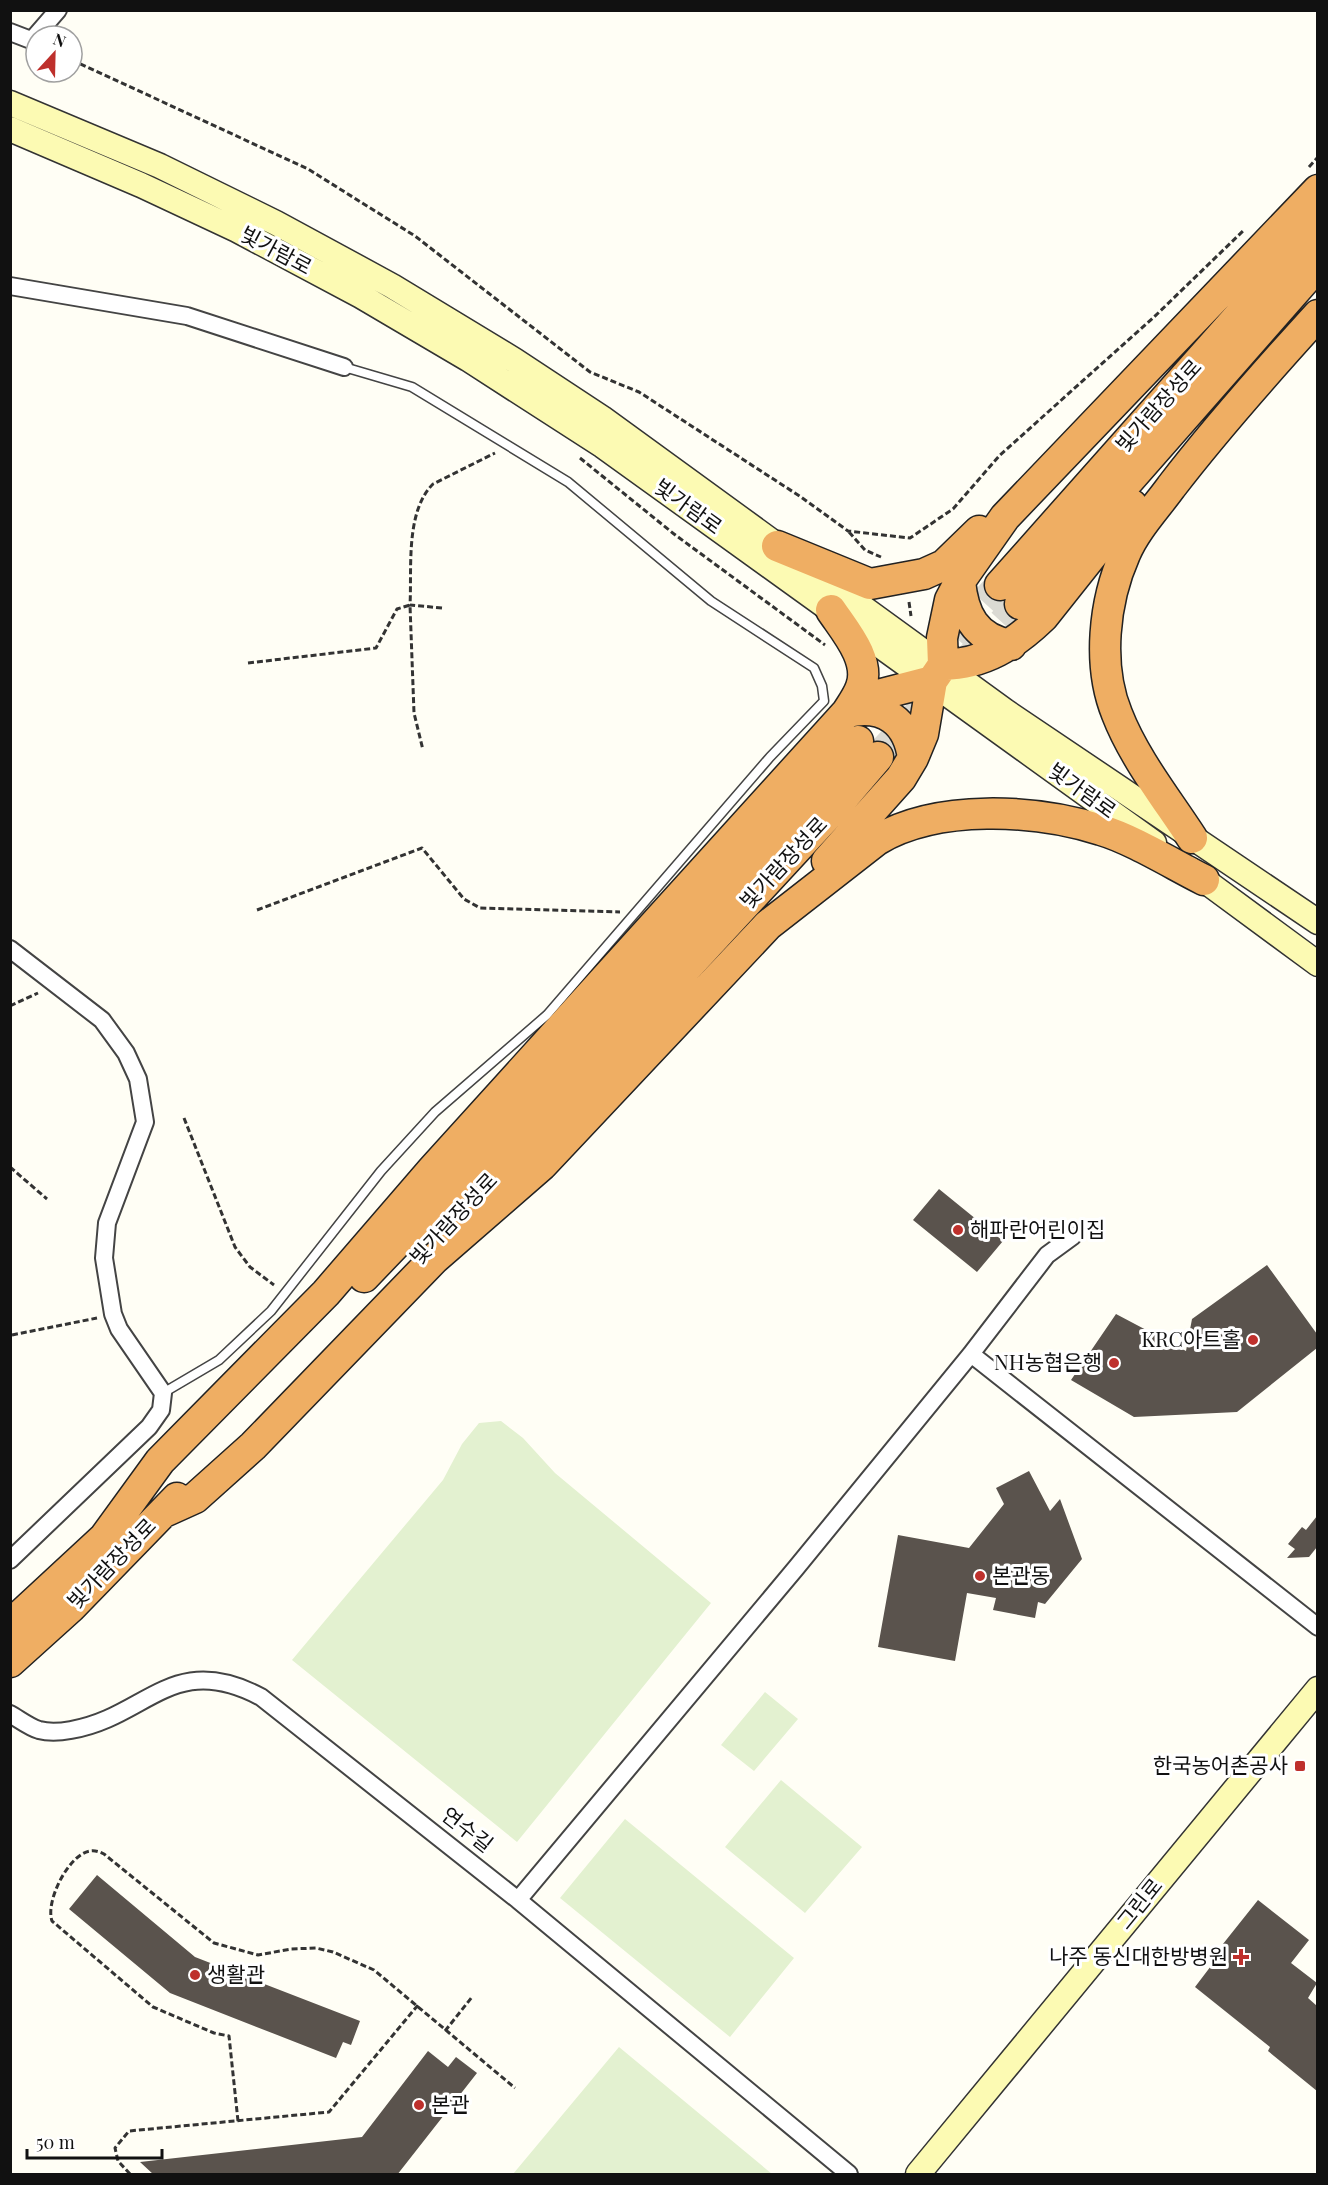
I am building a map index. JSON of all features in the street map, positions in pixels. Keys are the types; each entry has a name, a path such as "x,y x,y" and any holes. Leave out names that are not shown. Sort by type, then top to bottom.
{"highway":[{"path":"164,1512 195,1498 253,1446 434,1260 542,1165 768,925 901,778 914,758 923,734 938,673 944,623 950,600 960,581 1005,517 1313,179"},
{"name":"빛가람장성로","path":"1317,227 1010,595 1317,265"},
{"path":"1192,838 1134,748 1116,712 1110,685 1104,631 1114,584 1125,553 1139,530 1209,438 1317,315"},
{"path":"847,712 878,695 997,654 1011,645 1043,617 1129,507 1209,438"},
{"path":"777,546 870,584 906,578 944,565 987,524 1005,517"},
{"path":"960,581 966,613 975,627 996,642 1011,645"},
{"path":"104,1538 160,1461 326,1293 433,1169 847,712 861,687 864,674 859,656 831,610"},
{"path":"847,712 866,708 891,717 908,735 914,758"},
{"name":"빛가람장성로","path":"10,1624 156,1490 343,1300 868,749 837,805 514,1155 272,1407 219,1454 71,1607 10,1662"},
{"path":"768,925 876,840 893,831 955,814 1034,816 1102,830 1204,880"}],"main road":[{"name":"빛가람로","path":"10,103 160,166 276,223 392,286 514,360 602,418 904,638 938,673 1204,880 1317,964"},
{"name":"빛가람로","path":"10,129 141,184 237,230 361,296 468,359 603,446 831,610 938,673 1317,922"},
{"name":"그린로","path":"918,2175 1317,1689"}],"street":[{"path":"47,24 58,10"},
{"path":"10,286 187,316 344,367"},
{"path":"10,950 102,1020 126,1053 138,1079 145,1122 107,1223 104,1258 113,1314 119,1329 163,1393 161,1410 149,1427 10,1560"},
{"path":"518,1900 971,1354 1047,1255 1073,1236"},
{"path":"971,1354 1317,1627"},
{"name":"연수길","path":"10,1714 37,1729 54,1732 96,1724 162,1689 188,1681 243,1687 261,1697 518,1900 849,2175"}],"lane":[{"path":"163,1393 219,1360 284,1295 381,1171 435,1112 547,1014 770,757 815,713 824,701 822,686 814,668 711,601 568,482 412,387 344,367"}],"path":[{"path":"84,66 308,169 415,236 590,372 639,392 801,497 848,531 865,550 900,566 906,578 912,627 904,638"},
{"path":"1313,179 1317,157"},
{"path":"848,531 910,538 952,509 1000,455 1153,318 1248,227"},
{"path":"423,750 414,713 410,605 414,533 426,491 443,477 508,447"},
{"path":"573,452 674,534 831,649"},
{"path":"248,663 376,648 397,609 410,605 442,608"},
{"path":"256,910 422,848 464,898 480,908 634,913"},
{"path":"10,1006 56,984"},
{"path":"184,1118 235,1247 250,1267 271,1281 284,1295"},
{"path":"10,1167 48,1199"},
{"path":"12,1335 113,1314"},
{"path":"238,2121 229,2036 214,2033 153,2007 52,1921 50,1905 53,1893 77,1858 85,1853 97,1851 104,1854 214,1943 258,1955 305,1948 333,1952 374,1970 515,2088"},
{"path":"445,2031 472,1997"},
{"path":"130,2175 118,2161 115,2148 129,2132 329,2112 418,2005"}],"green space":[{"path":"501,1421 523,1438 555,1473 711,1603 517,1842 292,1660 443,1480 462,1444 479,1423"},
{"path":"765,1692 798,1719 754,1771 721,1745"},
{"path":"781,1780 862,1847 805,1913 725,1847"},
{"path":"625,1819 794,1958 730,2037 560,1898"},
{"path":"619,2047 772,2174 513,2174"}],"building":[{"name":"해파란어린이집","path":"939,1189 1003,1241 977,1272 913,1220"},
{"name":"KRC아트홀","path":"1267,1265 1317,1334 1317,1348 1237,1412 1134,1417 1071,1380 1116,1314 1186,1351 1192,1319"},
{"name":"본관동","path":"1029,1471 1050,1511 1060,1499 1082,1559 1045,1604 1038,1602 1035,1618 993,1610 996,1598 967,1593 955,1661 878,1647 898,1535 969,1548 1004,1504 996,1488"},
{"path":"1317,1516 1317,1547 1309,1557 1287,1558 1295,1549 1288,1544 1302,1527 1306,1530"},
{"name":"생활관","path":"97,1875 195,1957 360,2021 351,2045 343,2042 336,2058 170,1993 69,1909"},
{"path":"1258,1900 1309,1940 1291,1963 1317,1983 1308,1998 1317,2006 1317,2091 1268,2051 1270,2047 1195,1987 1214,1962 1211,1959"},
{"name":"본관","path":"428,2051 448,2067 456,2057 477,2073 397,2175 154,2175 140,2162 362,2137"}],"tunnel":[{"path":"954,636 1000,585"},
{"path":"972,656 1020,604"},
{"path":"878,757 921,711"}],"place":[{"name":"해파란어린이집","path":"958,1230"},
{"name":"KRC아트홀","path":"1253,1340"},
{"name":"NH농협은행","path":"1114,1363"},
{"name":"본관동","path":"980,1576"},
{"name":"한국농어촌공사","path":"1300,1766"},
{"name":"나주 동신대한방병원","path":"1241,1957"},
{"name":"생활관","path":"195,1975"},
{"name":"본관","path":"419,2105"}]}
